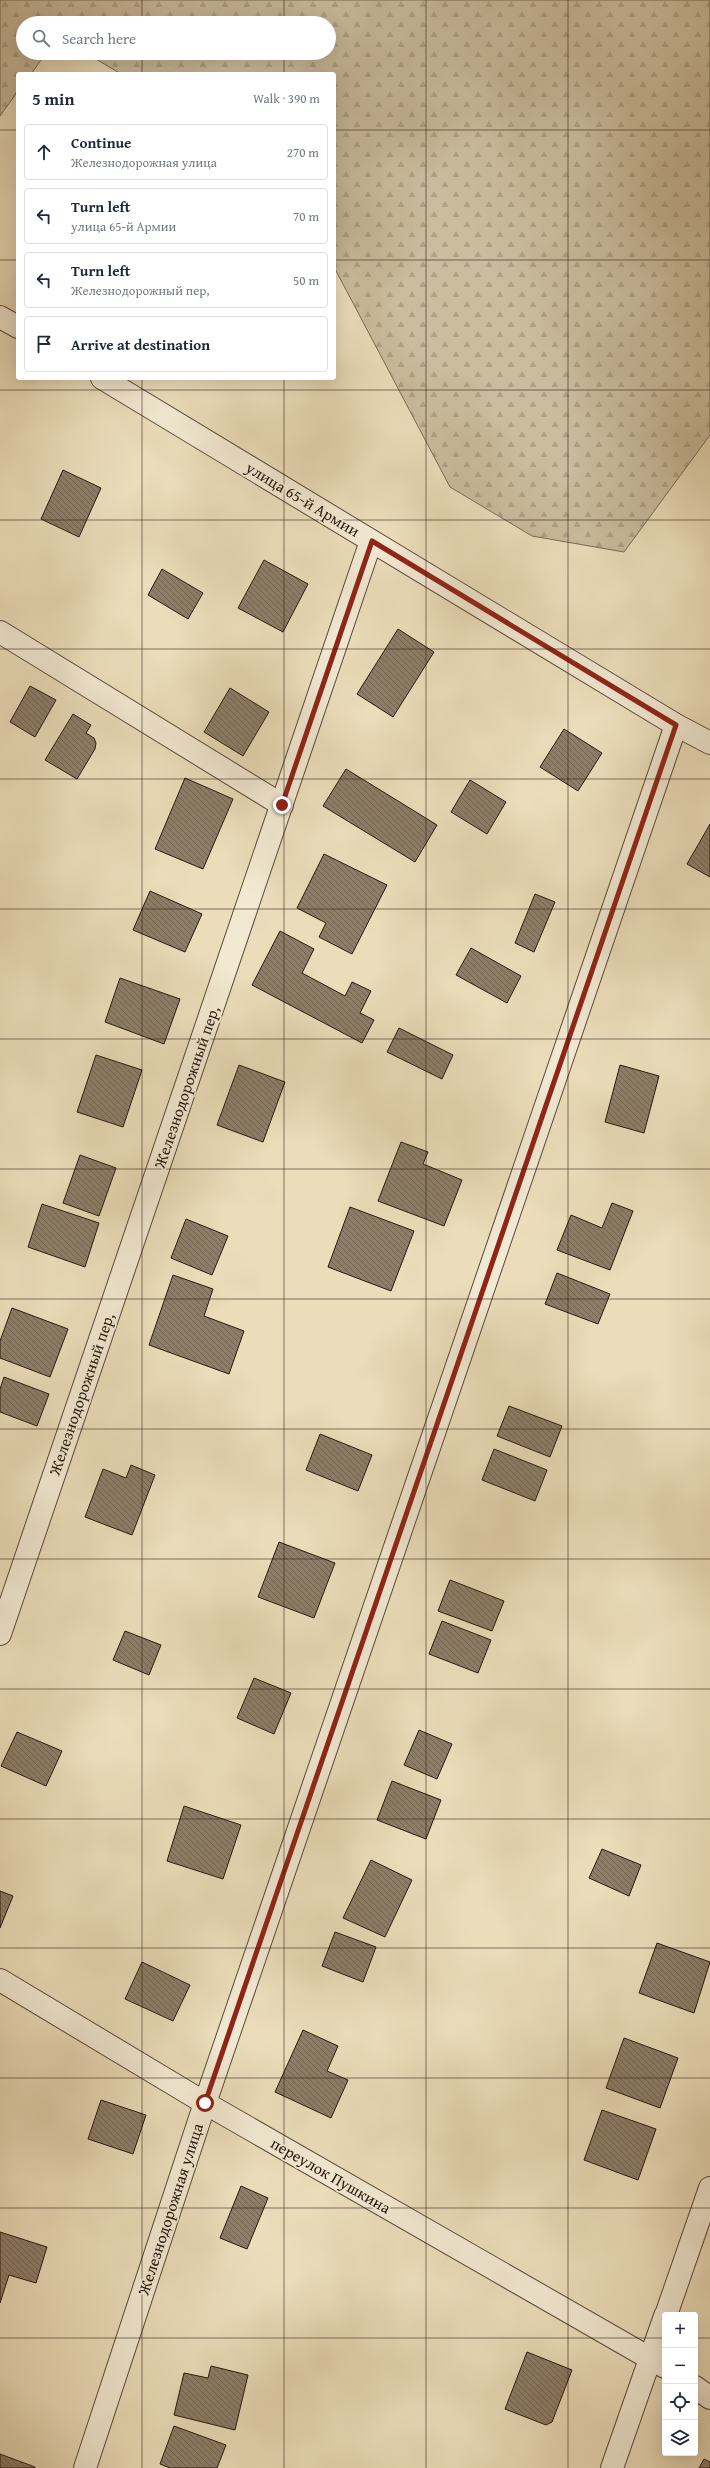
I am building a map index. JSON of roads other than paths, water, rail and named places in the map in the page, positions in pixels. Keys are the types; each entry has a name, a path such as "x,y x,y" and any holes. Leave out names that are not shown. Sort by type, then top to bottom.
{"street":[{"path":"0,316 16,326"},
{"name":"улица 65-й Армии","path":"105,380 676,725 710,743"},
{"name":"Железнодорожный пер,","path":"0,1634 372,541"},
{"path":"0,632 282,805"},
{"name":"Железнодорожная улица","path":"85,2468 205,2103 676,725"},
{"name":"переулок Пушкина","path":"0,1980 205,2103 658,2362"},
{"path":"666,2312 710,2188"},
{"path":"612,2468 658,2362 662,2336"},
{"path":"698,2389 710,2398"}]}
